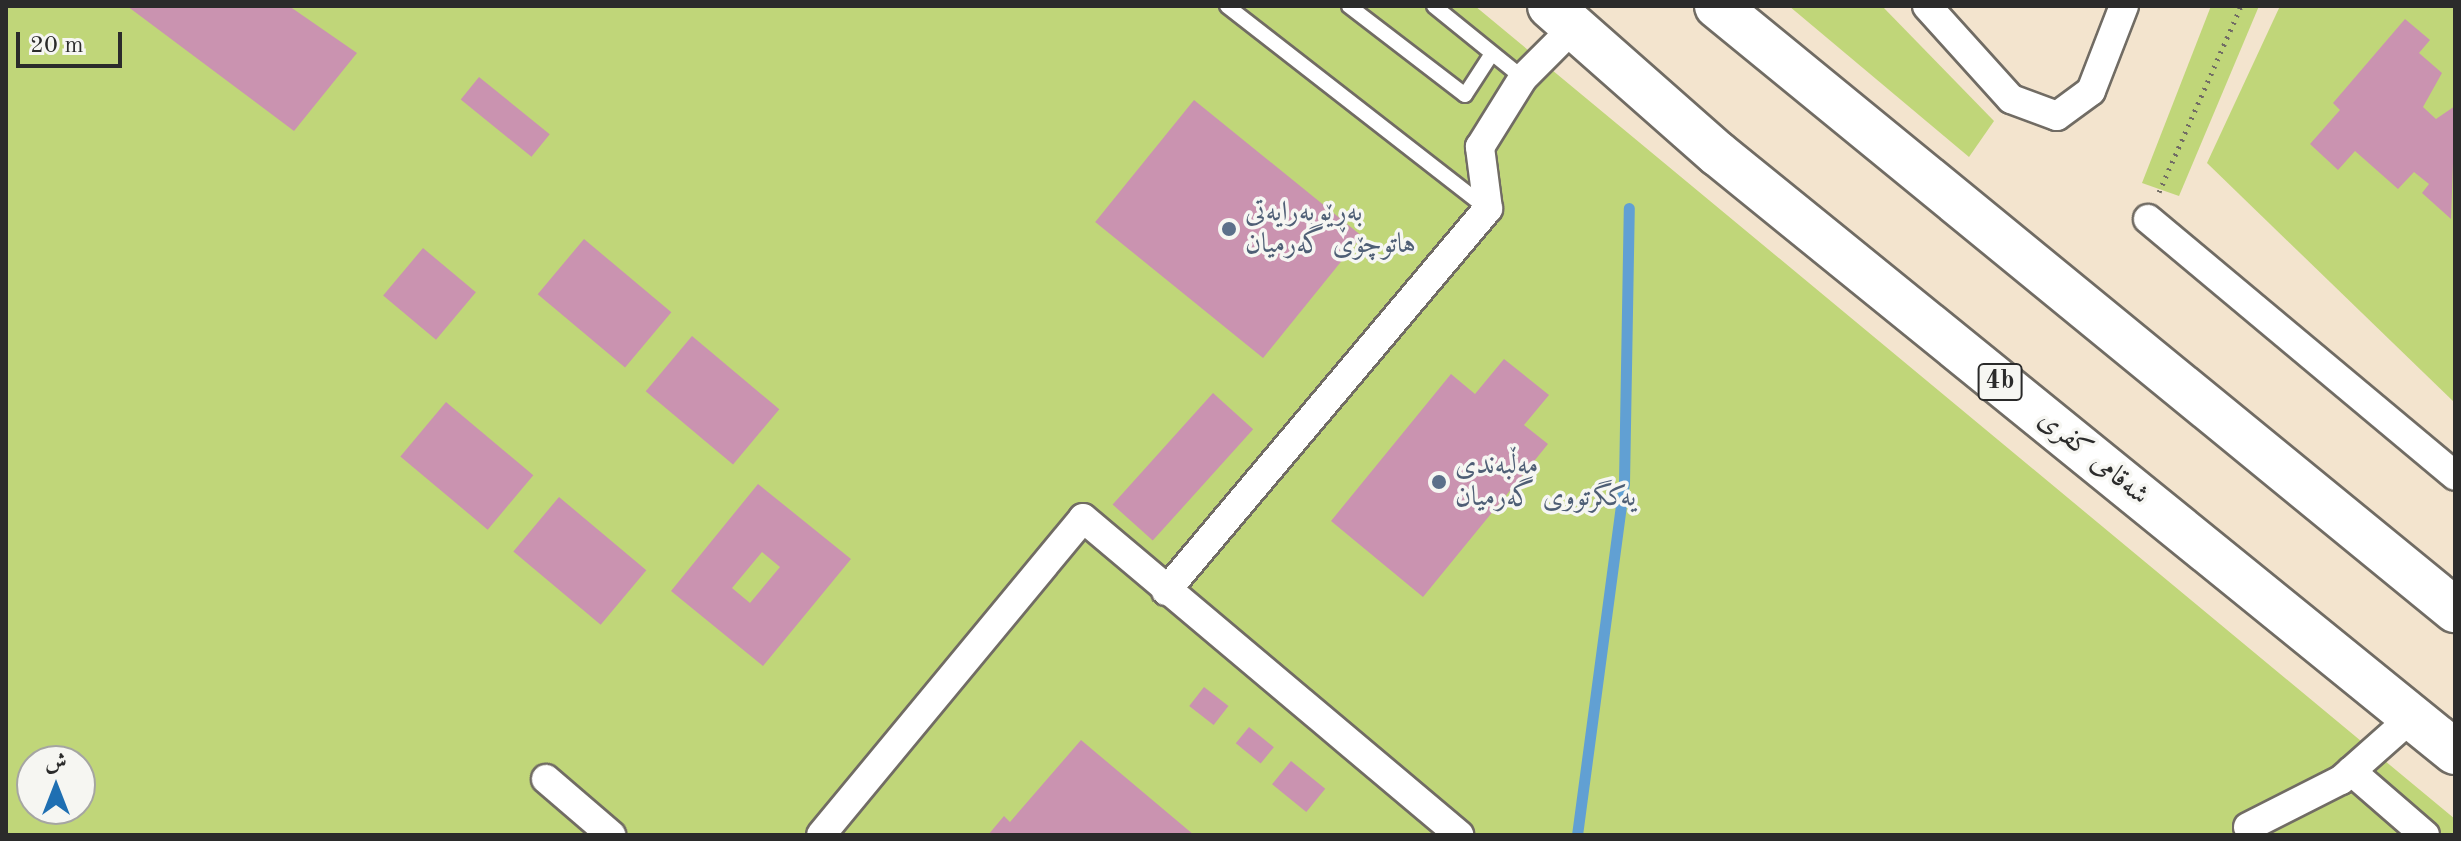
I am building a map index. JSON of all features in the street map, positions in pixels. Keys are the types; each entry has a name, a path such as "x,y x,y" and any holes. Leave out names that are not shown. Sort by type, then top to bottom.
{"highway":[{"path":"1717,6 2455,610"},
{"name":"شەقامی کفری","path":"1573,13 1718,154 2455,752"}],"street":[{"path":"1927,6 2011,99 2057,116 2091,91 2124,6"},
{"path":"1166,591 1488,209 1480,147 1523,78 1573,13"},
{"path":"2148,219 2455,476"},
{"path":"821,835 1083,518 1459,835"},
{"path":"2248,827 2351,771 2412,717"},
{"path":"2351,771 2425,835"},
{"path":"546,779 611,835"}],"lane":[{"path":"1227,6 1488,209"},
{"path":"1349,6 1465,95 1491,55"},
{"path":"1434,6 1523,78"}],"path":[{"path":"2148,219 2241,6"}],"green space":[{"path":"6,6 1475,6 2455,819 2455,835 6,835"},
{"path":"1789,6 1882,6 1994,121 1969,157"},
{"path":"2211,6 2259,6 2179,196 2142,183"},
{"path":"2280,6 2455,6 2455,403 2207,163"}],"building":[{"path":"127,6 289,6 357,53 294,131"},
{"path":"2405,19 2430,40 2419,53 2442,73 2423,107 2436,119 2455,106 2451,219 2422,193 2429,184 2414,172 2398,189 2355,151 2338,170 2310,144 2340,110 2333,103"},
{"path":"479,77 550,134 531,157 461,100"},
{"name":"بەڕێوبەرایەتی هاتوچۆی گەرمیان","path":"1194,100 1362,236 1263,358 1095,222"},
{"path":"584,239 671,312 625,367 538,294"},
{"path":"423,248 476,292 436,340 383,295"},
{"path":"692,336 779,409 733,464 646,391"},
{"name":"مەڵبەندی یەکگرتووی گەرمیان","path":"1504,359 1549,395 1524,425 1548,444 1423,597 1331,521 1451,374 1475,394"},
{"path":"1213,393 1253,429 1153,541 1113,504"},
{"path":"446,402 533,475 488,530 400,456"},
{"path":"758,484 851,559 763,666 671,591","holes":["762,552 780,567 750,603 732,588"]},
{"path":"559,497 646,570 601,625 513,551"},
{"path":"1204,687 1228,706 1214,725 1189,706"},
{"path":"1249,727 1274,747 1261,763 1236,743"},
{"path":"1081,740 1194,835 988,835 1004,816 1010,822"},
{"path":"1291,761 1325,789 1306,812 1272,784"}],"waterway":[{"path":"1577,835 1624,483 1629,208"}],"place":[{"name":"بەڕێوبەرایەتی هاتوچۆی گەرمیان","path":"1229,229"},
{"name":"مەڵبەندی یەکگرتووی گەرمیان","path":"1439,482"}]}
